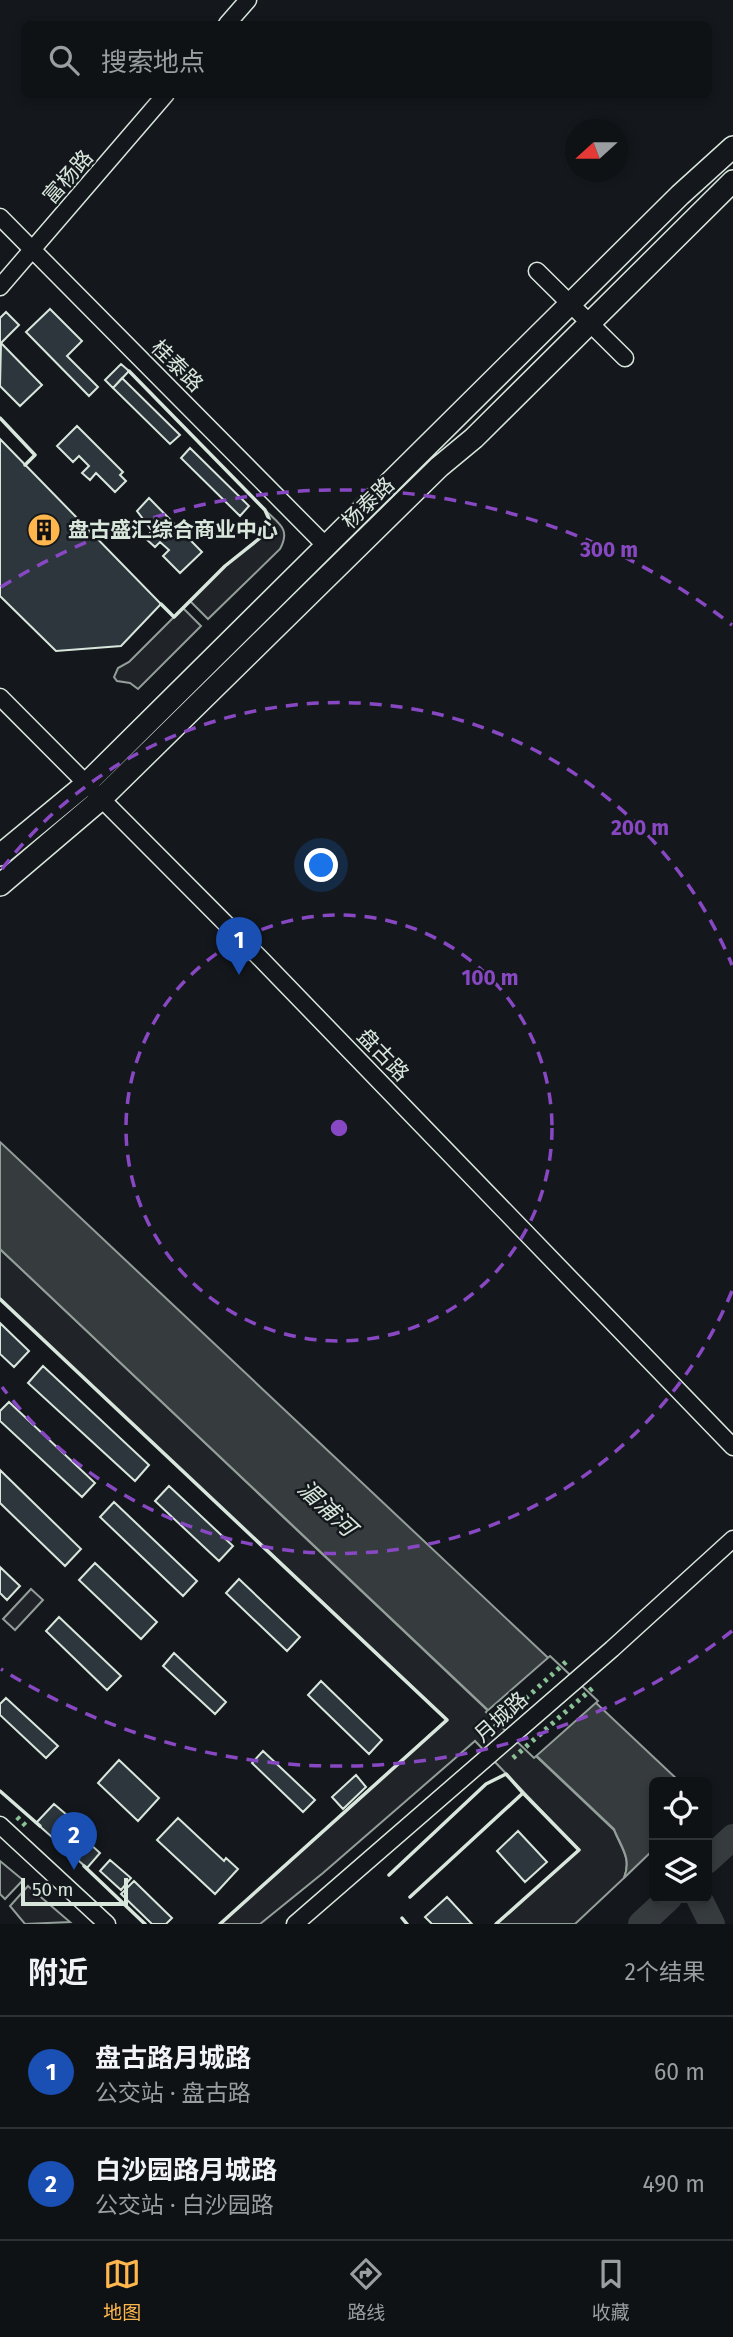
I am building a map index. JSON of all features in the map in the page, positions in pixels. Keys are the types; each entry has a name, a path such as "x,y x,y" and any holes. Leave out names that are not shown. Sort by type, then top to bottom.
{"main road":[{"name":"杨泰路","path":"0,855 86,784 680,195 733,147"},
{"name":"杨泰路","path":"0,885 101,799 439,467 474,438 733,181"}],"street":[{"path":"230,21 248,0"},
{"name":"富杨路","path":"0,287 163,98"},
{"name":"桂泰路","path":"0,217 325,545"},
{"path":"537,271 625,358"},
{"name":"盘古路","path":"0,696 261,960 733,1447"},
{"name":"月城路","path":"295,1924 612,1649 733,1539"},
{"path":"0,1825 107,1924"}],"shaded area":[{"path":"265,510 284,532 280,549 208,619 190,601 225,566 260,538 269,519"},
{"path":"183,608 201,626 138,689 130,683 117,681 114,677 118,668 129,662"},
{"path":"0,1249 614,1830 626,1859 624,1878 575,1924 496,1924 579,1850 475,1741 260,1924 220,1924 447,1719 0,1299"},
{"path":"31,1589 43,1600 15,1630 3,1619"},
{"path":"0,1861 23,1880 5,1899 0,1894"},
{"path":"28,1886 70,1922 25,1924 10,1906"}],"water":[{"path":"0,1142 675,1777 649,1777 649,1854 624,1878 626,1858 614,1829 0,1249"}],"pier":[{"path":"550,1656 598,1701 534,1758 486,1712"}],"building":[{"path":"50,309 82,341 67,356 98,387 89,396 26,332"},
{"path":"6,312 19,325 0,344 0,318"},
{"path":"1,343 42,385 20,406 0,386"},
{"path":"121,364 129,371 113,388 105,380"},
{"path":"122,378 180,435 170,444 113,388"},
{"path":"77,426 123,472 120,475 126,481 115,492 96,473 90,480 82,473 89,466 79,456 73,462 57,446"},
{"name":"盘古盛汇综合商业中心","path":"0,439 161,604 121,646 56,651 0,596"},
{"path":"190,448 249,506 240,516 181,458"},
{"path":"149,498 202,552 180,573 163,556 169,550 160,542 155,547 145,538 152,531 137,511"},
{"path":"0,1323 29,1351 14,1367 0,1354"},
{"path":"43,1366 149,1465 135,1481 28,1383"},
{"path":"9,1402 95,1483 82,1497 0,1421 0,1411"},
{"path":"0,1470 81,1549 65,1566 0,1503"},
{"path":"169,1486 233,1546 219,1561 155,1501"},
{"path":"114,1502 197,1581 183,1596 100,1517"},
{"path":"95,1563 157,1622 141,1639 79,1580"},
{"path":"0,1567 20,1586 7,1600 0,1593"},
{"path":"239,1579 300,1637 287,1651 226,1593"},
{"path":"59,1617 121,1676 107,1690 46,1631"},
{"path":"174,1653 226,1702 215,1714 163,1666"},
{"path":"321,1681 382,1740 369,1754 308,1695"},
{"path":"6,1698 58,1746 46,1758 0,1715 0,1704"},
{"path":"263,1751 315,1800 303,1812 252,1763"},
{"path":"119,1760 159,1798 138,1821 98,1783"},
{"path":"356,1775 366,1787 343,1809 332,1797"},
{"path":"54,1804 81,1827 77,1832 100,1853 87,1868 36,1823"},
{"path":"178,1818 224,1861 226,1858 238,1869 215,1894 157,1840"},
{"path":"518,1831 547,1862 525,1882 497,1851"},
{"path":"110,1860 131,1878 121,1890 100,1871"},
{"path":"134,1881 172,1918 166,1924 152,1924 121,1894"},
{"path":"447,1897 472,1924 432,1924 425,1917"}],"waterway":[{"path":"712,1856 733,1837"},
{"path":"641,1924 664,1903"},
{"name":"湄浦河","path":"702,1903 712,1924"}],"hedge":[{"path":"488,1733 568,1660"},
{"path":"513,1758 595,1686"},
{"path":"17,1817 27,1827"}],"wall":[{"path":"129,371 265,510 269,519 260,538 225,566 174,617 161,604"},
{"path":"0,418 35,455 25,465"},
{"path":"0,1299 447,1720 220,1924"},
{"path":"389,1875 486,1784 506,1774 523,1793"},
{"path":"0,1791 40,1826"},
{"path":"410,1897 523,1793 579,1850 496,1924"},
{"path":"84,1866 145,1924"},
{"path":"402,1918 407,1924"}],"place":[{"name":"盘古盛汇综合商业中心","path":"44,530"},
{"name":"盘古路月城路","path":"239,975"},
{"name":"白沙园路月城路","path":"74,1870"}]}
